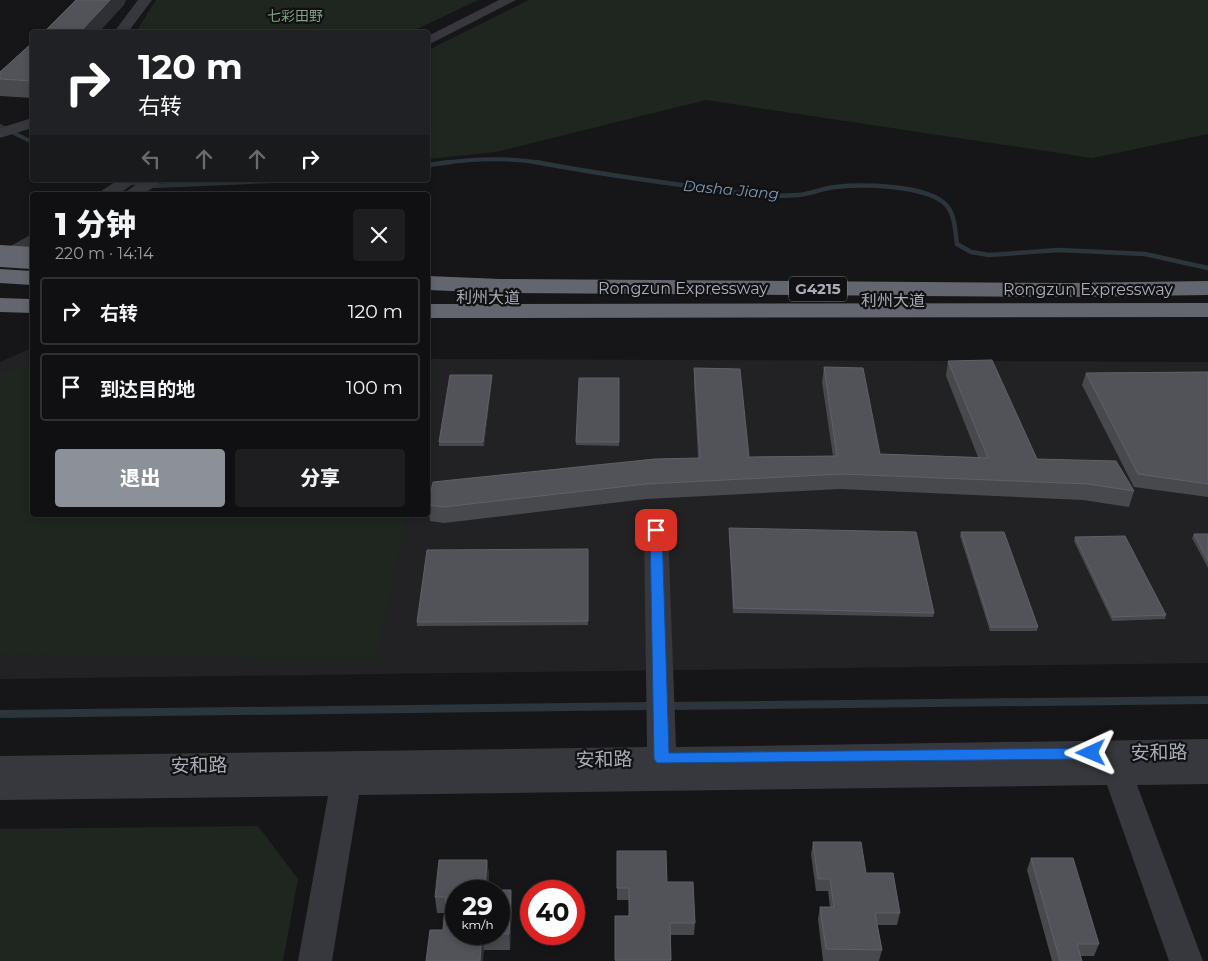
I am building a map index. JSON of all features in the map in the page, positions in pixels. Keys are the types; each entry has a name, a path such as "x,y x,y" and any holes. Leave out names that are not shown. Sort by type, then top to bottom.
{"highway":[{"path":"0,273 30,259"},
{"path":"0,273 30,278"},
{"path":"0,273 30,294"},
{"name":"Rongzun Expressway","path":"430,283 500,286 960,290 1208,288"},
{"name":"利州大道","path":"430,296 1024,300 1208,297"},
{"path":"0,305 30,306"},
{"name":"利州大道","path":"430,310 1208,310"},
{"name":"Rongzun Expressway","path":"430,320 1208,322"}],"street":[{"path":"122,30 145,0"},
{"path":"424,30 486,0"},
{"path":"430,40 509,0"},
{"path":"0,133 30,125"},
{"path":"124,190 149,182"},
{"path":"0,273 30,242"},
{"path":"656,530 662,759"},
{"name":"安和路","path":"0,768 347,773 1113,763 1208,751"},
{"name":"安和路","path":"0,788 662,759 1113,763 1208,772"},
{"path":"1113,763 1186,961"},
{"path":"315,961 347,773"}],"shaded area":[{"path":"30,349 30,517 430,517 430,359 1208,362 1208,663 0,679 0,362"}],"green space":[{"name":"七彩田野","path":"156,0 478,0 415,30 137,30"},
{"path":"529,0 1208,0 1208,134 1092,158 706,100 496,152 430,159 430,49"},
{"path":"430,360 438,360 430,400"},
{"path":"30,363 30,517 406,517 376,659 0,654 0,374"},
{"path":"258,826 298,879 283,961 0,961 0,829"}],"building":[{"path":"76,0 110,0 82,30 46,30"},
{"path":"30,45 30,81 0,79 0,72"},
{"path":"992,360 1037,459 1116,461 1134,491 1088,484 842,474 646,484 443,507 430,505 433,482 655,459 700,458 694,368 740,369 749,457 837,456 824,367 863,368 880,454 988,458 948,361"},
{"path":"1208,372 1208,484 1138,474 1086,373"},
{"path":"450,375 492,375 483,442 439,442"},
{"path":"579,378 619,378 619,442 576,442"},
{"path":"729,528 916,532 934,613 734,608"},
{"path":"961,532 1004,532 1038,627 991,627"},
{"path":"1194,534 1208,534 1208,561"},
{"path":"1125,536 1166,615 1113,617 1075,537"},
{"path":"588,549 588,621 417,622 427,550"},
{"path":"813,842 861,842 866,873 893,873 900,913 875,913 882,950 826,949 820,907 834,907 830,879 818,879"},
{"path":"617,851 666,851 667,882 693,882 695,923 670,923 671,960 615,960 615,916 629,916 629,888 617,888"},
{"path":"1031,858 1073,858 1099,944 1077,944 1082,961 1060,961"},
{"path":"439,860 487,860 486,880 445,880 445,897 435,897"},
{"path":"445,908 445,945 481,945 480,961 426,961 430,930 443,930"}],"waterway":[{"name":"Dasha Jiang","path":"0,126 30,141"},
{"name":"Dasha Jiang","path":"441,163 492,159 538,163"},
{"name":"Dasha Jiang","path":"430,165 451,162"},
{"name":"Dasha Jiang","path":"538,163 636,179 760,195 798,195 847,186 907,189 933,196 943,202 950,210 954,221 957,244 971,252 989,255 1059,250 1145,254 1208,268"},
{"name":"Dasha Jiang","path":"128,182 151,186 244,182"},
{"path":"667,706 1208,700"},
{"path":"0,714 653,706"}],"route":[{"path":"656,530 662,759 1091,753"}]}
